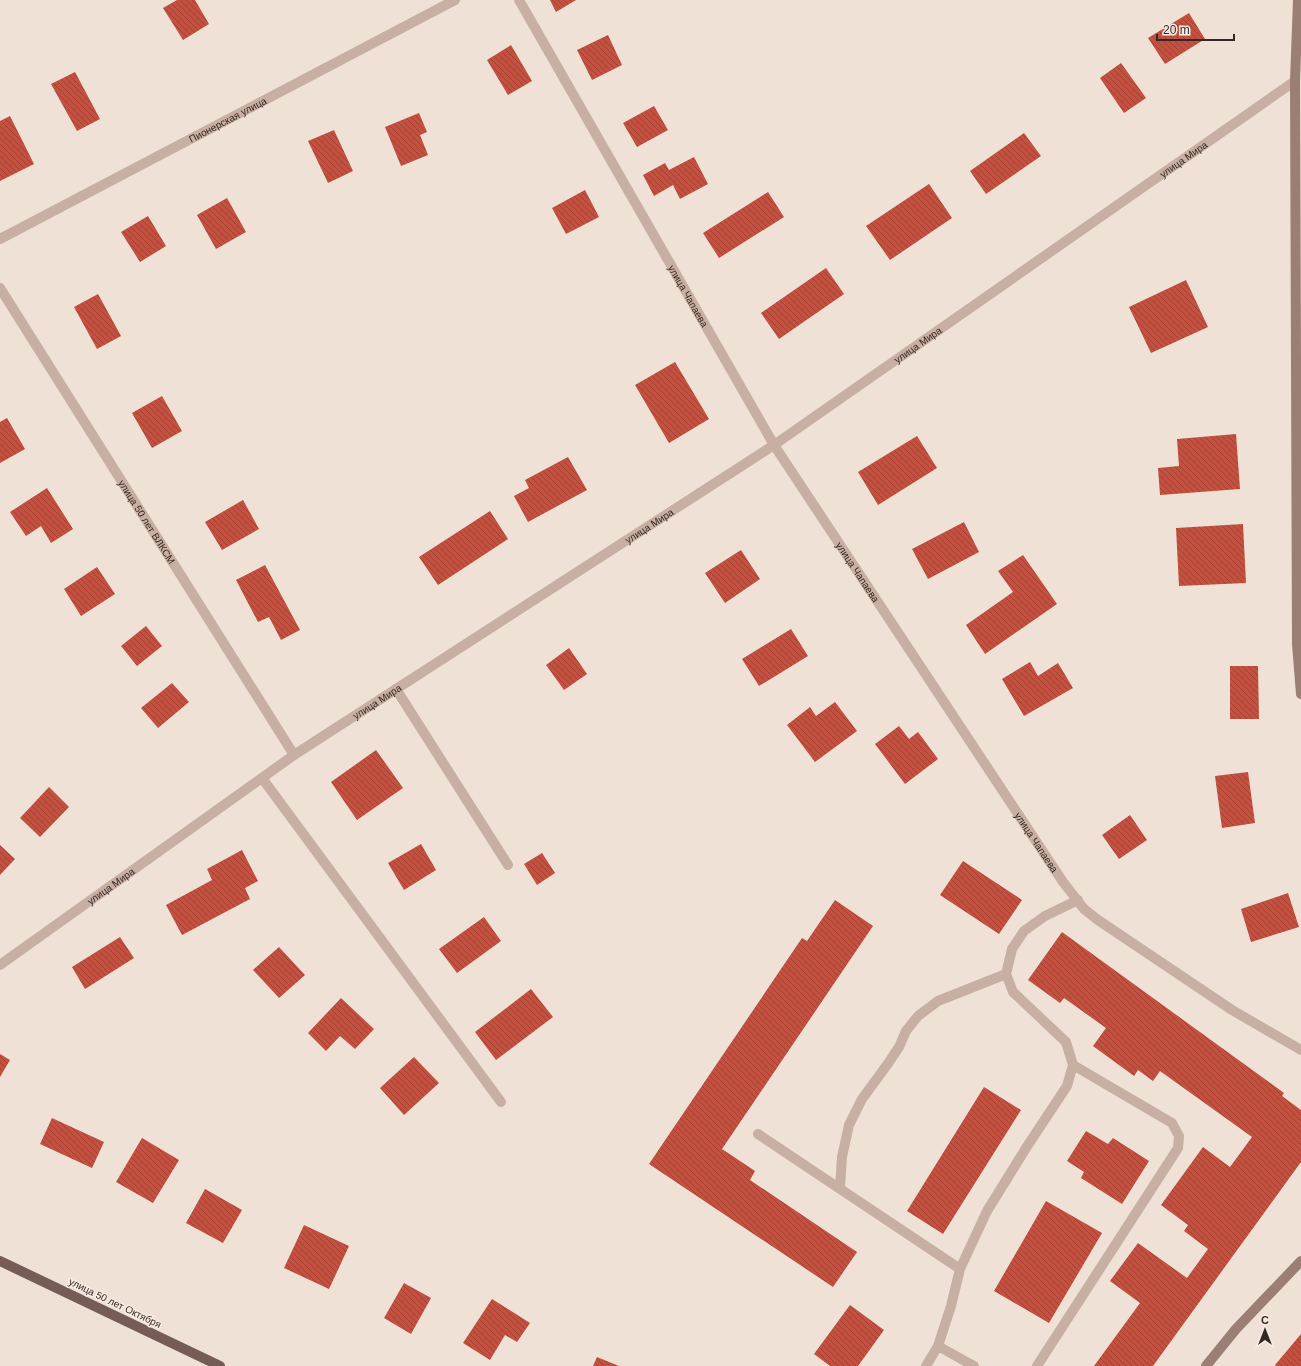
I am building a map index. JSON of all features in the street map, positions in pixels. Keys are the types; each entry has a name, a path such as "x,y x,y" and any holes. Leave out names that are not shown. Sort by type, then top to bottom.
{"main road":[{"name":"улица 50 лет Октября","path":"0,1261 220,1366"}],"street":[{"name":"Пионерская улица","path":"0,239 455,0"},
{"name":"улица Чапаева","path":"519,0 774,445 1063,882 1084,908 1104,924 1232,1010 1301,1050"},
{"path":"1301,0 1298,0 1295,80 1297,644 1301,694"},
{"name":"улица Мира","path":"0,965 294,755 774,445 1295,80"},
{"name":"улица 50 лет ВЛКСМ","path":"0,288 294,755"},
{"path":"396,689 508,865"},
{"path":"262,778 501,1102"},
{"path":"926,1366 938,1346 951,1306 960,1269 986,1211 1067,1086 1072,1065 1066,1042 1013,992 1006,974 1012,949 1024,931 1045,916 1078,900"},
{"path":"840,1188 842,1157 848,1125 862,1098 899,1047 906,1031 918,1016 938,1000 1006,974"},
{"path":"1037,1366 1178,1148 1179,1136 1172,1123 1072,1065"},
{"path":"758,1134 960,1269"},
{"path":"1206,1366 1236,1329 1301,1261"},
{"path":"938,1346 974,1366"}],"building":[{"path":"177,0 195,0 209,24 183,40 163,8"},
{"path":"550,0 576,0 556,12"},
{"path":"1189,13 1205,39 1165,64 1148,38"},
{"path":"608,35 622,65 592,80 577,50"},
{"path":"511,45 532,81 508,95 487,60"},
{"path":"1121,63 1146,98 1124,113 1100,78"},
{"path":"75,72 100,119 77,131 51,84"},
{"path":"654,106 668,130 637,147 623,123"},
{"path":"419,113 427,132 420,135 428,155 401,166 385,127"},
{"path":"10,116 34,164 0,181 0,121"},
{"path":"334,130 353,171 328,183 308,141"},
{"path":"1024,133 1041,156 986,194 970,171"},
{"path":"694,157 708,184 680,199 673,185 654,196 643,175 665,163 669,170"},
{"path":"929,184 952,218 890,260 866,226"},
{"path":"585,190 599,217 566,234 552,208"},
{"path":"768,192 784,217 719,258 703,233"},
{"path":"227,198 246,232 216,249 197,215"},
{"path":"148,216 166,246 140,262 121,232"},
{"path":"826,268 844,294 779,339 761,313"},
{"path":"1186,280 1208,327 1151,353 1129,307"},
{"path":"98,294 121,336 97,349 74,307"},
{"path":"675,362 709,419 669,443 635,385"},
{"path":"162,396 182,431 152,448 132,413"},
{"path":"7,418 25,449 0,463 0,422"},
{"path":"1236,434 1240,489 1160,495 1158,468 1179,466 1177,439"},
{"path":"917,436 937,468 878,505 858,472"},
{"path":"568,457 587,490 528,522 514,496 529,488 525,480"},
{"path":"47,488 73,529 51,543 41,526 26,536 10,512"},
{"path":"243,500 259,529 222,550 205,522"},
{"path":"490,511 508,539 438,585 419,557"},
{"path":"964,522 979,552 928,579 912,549"},
{"path":"1243,524 1246,583 1179,586 1176,528"},
{"path":"741,550 760,579 725,603 705,573"},
{"path":"1023,555 1057,604 985,654 966,625 1013,592 998,571"},
{"path":"265,565 300,630 281,640 269,617 258,622 236,580"},
{"path":"97,567 115,594 81,616 64,589"},
{"path":"146,626 162,646 137,666 121,646"},
{"path":"791,629 808,656 759,686 742,659"},
{"path":"569,648 587,674 564,690 546,665"},
{"path":"1030,662 1038,676 1058,663 1073,688 1024,716 1002,679"},
{"path":"1230,666 1258,666 1259,719 1230,719"},
{"path":"172,683 189,702 158,728 141,708"},
{"path":"835,702 857,731 815,762 787,725 810,707 816,716"},
{"path":"899,726 909,739 918,732 938,759 905,784 875,744"},
{"path":"376,750 403,788 357,820 331,782"},
{"path":"1248,772 1255,823 1222,828 1215,776"},
{"path":"49,787 69,807 40,837 20,818"},
{"path":"1130,815 1147,840 1119,859 1102,835"},
{"path":"421,844 436,870 404,890 388,863"},
{"path":"0,845 15,859 0,875"},
{"path":"242,850 258,881 245,888 250,899 182,935 166,905 212,880 207,869"},
{"path":"542,853 555,873 537,885 524,864"},
{"path":"963,861 1022,900 999,934 940,895"},
{"path":"1288,893 1299,927 1251,942 1241,909"},
{"path":"835,900 873,926 722,1149 755,1171 750,1180 857,1252 833,1287 649,1164 802,938 807,941"},
{"path":"484,917 501,941 457,973 439,949"},
{"path":"1062,932 1284,1093 1282,1096 1301,1110 1301,1162 1153,1366 1094,1366 1140,1303 1110,1281 1138,1243 1187,1278 1208,1249 1184,1231 1188,1225 1161,1205 1203,1147 1230,1167 1252,1137 1160,1071 1153,1081 1138,1070 1134,1076 1093,1046 1106,1028 1064,998 1060,1003 1028,980"},
{"path":"120,937 134,958 85,989 72,967"},
{"path":"279,947 305,975 279,998 253,970"},
{"path":"531,989 553,1017 496,1060 475,1032"},
{"path":"341,998 374,1029 355,1049 340,1036 326,1051 308,1033"},
{"path":"0,1054 10,1060 0,1077"},
{"path":"414,1057 439,1083 404,1115 380,1088"},
{"path":"984,1087 1021,1110 943,1234 907,1211"},
{"path":"52,1118 104,1142 92,1168 40,1144"},
{"path":"1086,1131 1108,1144 1113,1138 1149,1161 1122,1204 1081,1178 1084,1172 1067,1161"},
{"path":"142,1138 179,1160 153,1203 116,1182"},
{"path":"205,1189 242,1210 223,1243 186,1223"},
{"path":"1046,1201 1102,1233 1049,1323 994,1291"},
{"path":"304,1225 349,1246 329,1289 284,1268"},
{"path":"404,1283 431,1298 411,1334 384,1318"},
{"path":"492,1299 530,1323 517,1342 505,1335 490,1360 463,1343"},
{"path":"850,1305 884,1330 858,1366 830,1366 814,1354"},
{"path":"1301,1334 1301,1366 1276,1366 1275,1365"},
{"path":"597,1357 619,1366 593,1366"}]}
